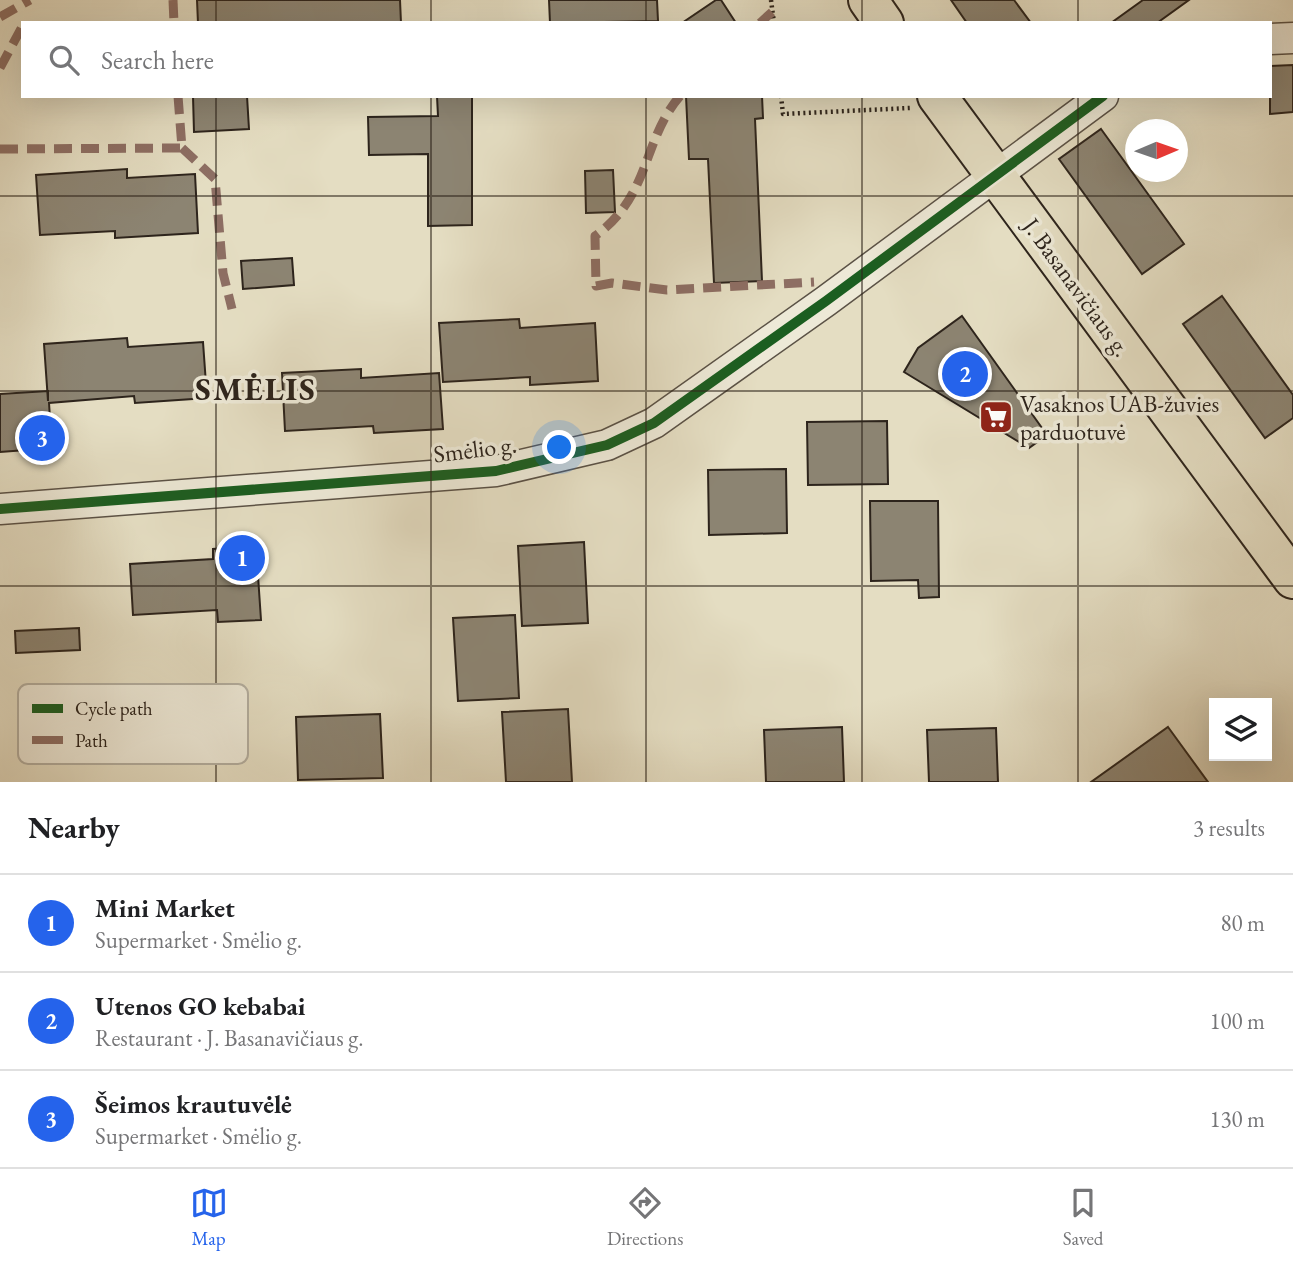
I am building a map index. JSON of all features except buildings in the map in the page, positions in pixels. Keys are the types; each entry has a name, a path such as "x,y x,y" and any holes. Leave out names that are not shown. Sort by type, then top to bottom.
{"main road":[{"path":"868,0 883,21"},
{"name":"J. Basanavičiaus g.","path":"946,109 1293,579"}],"street":[{"path":"1272,40 1293,38"},
{"name":"Smėlio g.","path":"0,509 496,471 607,445 654,423 1100,98"}],"path":[{"path":"771,0 774,21"},
{"path":"781,98 783,114 923,108 936,124 946,109"}],"marked path":[{"path":"0,17 30,0"},
{"path":"173,0 174,21"},
{"path":"762,21 772,12"},
{"path":"0,68 21,29"},
{"path":"0,149 182,148 178,98"},
{"path":"679,98 659,131 627,203 595,236 596,286 612,283 667,290 814,282"},
{"path":"182,148 215,179 223,273 232,309"}],"cycle path":[{"path":"0,509 496,471 607,445 654,423 826,301 1100,98"}],"place":[{"name":"Utenos GO kebabai","path":"965,374"},
{"name":"Vasaknos UAB-žuvies parduotuvė","path":"996,417"},
{"name":"Šeimos krautuvėlė","path":"42,438"},
{"name":"Mini Market","path":"242,558"}],"district":[{"name":"SMĖLIS","path":"256,389"}]}
